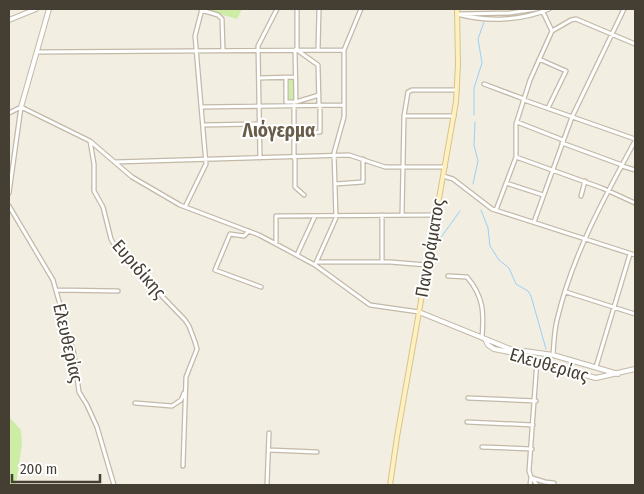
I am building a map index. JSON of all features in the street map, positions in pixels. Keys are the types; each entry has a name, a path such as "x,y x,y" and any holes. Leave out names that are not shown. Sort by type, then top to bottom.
{"main road":[{"name":"Πανοράματος","path":"390,485 454,116 457,90 457,9"}],"street":[{"path":"9,20 36,9"},
{"path":"9,193 21,107 49,9"},
{"path":"260,158 258,46 278,9"},
{"path":"297,9 294,133 295,187 304,195"},
{"path":"318,50 319,9"},
{"path":"316,264 336,216 334,155 344,120 344,50 361,9"},
{"path":"457,14 536,9"},
{"path":"457,14 475,18 524,17 549,9"},
{"path":"534,222 572,117 624,9"},
{"path":"185,207 206,165 195,36 202,10 221,18 223,23 223,50"},
{"path":"543,12 552,31"},
{"path":"496,210 516,157 517,122 524,99 530,80 552,31 576,19 635,44"},
{"path":"294,133 320,132 318,65 296,50"},
{"path":"37,52 344,50"},
{"path":"539,59 566,71 548,108"},
{"path":"258,78 295,78"},
{"path":"286,78 286,102 295,104 319,95"},
{"path":"484,84 635,140 584,239 557,320 553,355"},
{"path":"402,215 404,116 409,91 457,90"},
{"path":"201,107 344,104"},
{"path":"9,113 21,107"},
{"path":"21,107 90,141 132,178 185,207 249,231 316,264 370,305 419,312"},
{"path":"404,116 454,116"},
{"path":"517,122 562,142 635,170"},
{"path":"203,125 259,124"},
{"name":"Ευριδίκης","path":"90,141 94,164 94,191 103,206 115,246 138,273 152,281 160,294 189,326 197,349 186,377 183,466"},
{"path":"115,162 350,155 385,167 445,166"},
{"path":"516,157 552,169 635,203"},
{"path":"335,184 363,182 363,159"},
{"path":"443,176 453,179 496,210 635,256"},
{"path":"581,196 585,182"},
{"path":"506,183 543,195"},
{"name":"Ελευθερίας","path":"9,206 49,272 56,290 74,354 79,392 97,427 114,485"},
{"path":"382,215 382,262"},
{"path":"276,244 276,216 436,215"},
{"path":"296,255 315,216"},
{"path":"249,231 244,236 230,234 215,270 260,287"},
{"path":"596,367 630,254"},
{"path":"316,264 382,262 427,264"},
{"path":"448,276 467,277 480,297 483,308 484,338"},
{"path":"56,290 118,291"},
{"path":"566,292 635,314"},
{"name":"Ελευθερίας","path":"419,312 510,349 553,355 618,374"},
{"name":"Ελευθερίας","path":"484,338 492,348 525,355 552,366 596,378 635,369"},
{"path":"537,360 529,471 537,485"},
{"path":"135,403 172,406 181,400 185,390"},
{"path":"468,398 535,400"},
{"path":"468,422 533,425"},
{"path":"267,485 269,433"},
{"path":"482,447 532,449"},
{"path":"269,450 318,452"},
{"path":"531,477 554,483"},
{"path":"530,485 531,477"}],"green space":[{"path":"209,9 242,9 237,19"},
{"path":"289,80 294,80 294,101 289,101"},
{"path":"9,417 21,430 22,444 16,485 9,485"}],"waterway":[{"path":"474,115 474,88 482,63 478,39 484,22"},
{"path":"473,184 478,161 474,145 475,122"},
{"path":"481,210 488,228 490,246 499,260 509,268 516,284 528,291 531,296 546,349"},
{"path":"434,247 460,211"}],"district":[{"name":"Λιόγερμα","path":"279,130"}]}
